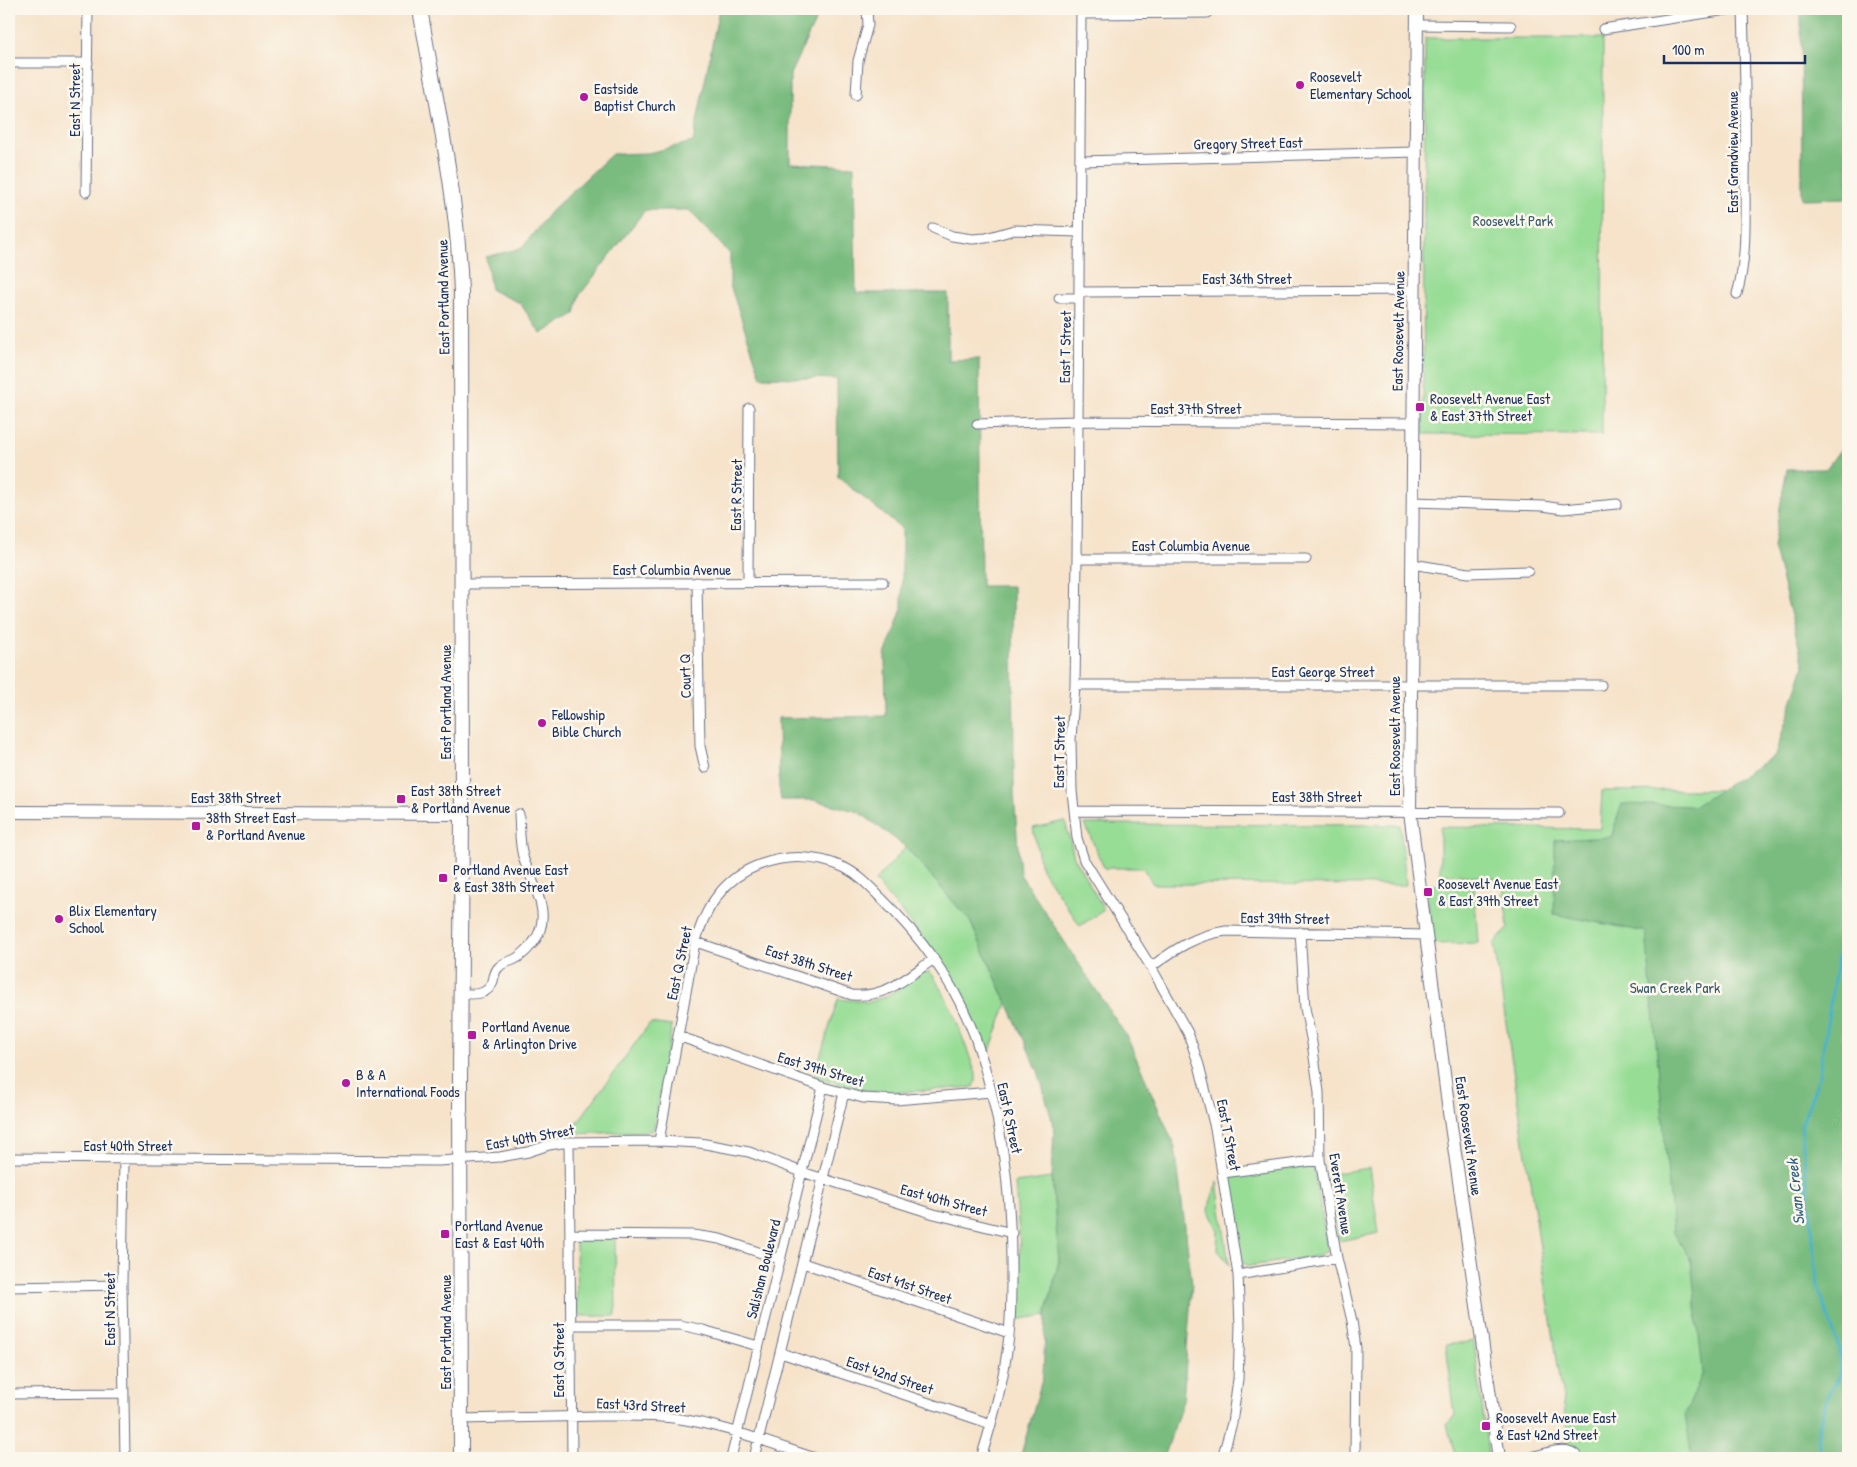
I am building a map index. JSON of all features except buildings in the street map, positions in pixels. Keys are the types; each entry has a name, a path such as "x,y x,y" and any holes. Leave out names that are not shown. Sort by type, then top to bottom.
{"main road":[{"name":"East Portland Avenue","path":"420,9 454,204 459,248 462,814 461,1458"}],"street":[{"name":"East N Street","path":"86,192 88,9"},
{"path":"856,95 858,61 868,25 867,9"},
{"name":"East Roosevelt Avenue","path":"1417,9 1410,812 1449,1112 1499,1458"},
{"path":"1603,29 1733,9"},
{"name":"East Grandview Avenue","path":"1737,294 1742,278 1745,216 1746,88 1743,9"},
{"path":"1081,11 1207,13"},
{"name":"East T Street","path":"1081,11 1076,685 1071,739 1074,811 1077,838 1084,860 1171,1000 1191,1041 1213,1120 1238,1275 1240,1326 1238,1379 1232,1423 1222,1458"},
{"path":"1418,25 1511,26"},
{"path":"9,63 88,62"},
{"name":"Gregory Street East","path":"1081,161 1416,152"},
{"path":"934,228 952,236 972,238 986,238 1014,230 1079,232"},
{"name":"East 36th Street","path":"1059,298 1079,295 1415,290"},
{"name":"East R Street","path":"748,582 749,408"},
{"name":"East 37th Street","path":"977,424 1078,422 1414,423"},
{"path":"1413,502 1543,506 1563,509 1617,504"},
{"name":"East Columbia Avenue","path":"1077,559 1306,559"},
{"path":"1412,564 1468,574 1528,571"},
{"name":"Court Q","path":"697,582 700,746 705,768"},
{"name":"East Columbia Avenue","path":"461,584 883,582"},
{"name":"East George Street","path":"1076,685 1601,685"},
{"name":"East 38th Street","path":"1074,811 1559,813"},
{"name":"East 38th Street","path":"9,812 462,814"},
{"path":"461,994 486,992 491,986 499,966 523,954 534,942 540,931 542,921 540,897 524,860 520,844 519,814"},
{"name":"East Q Street","path":"659,1141 696,942 702,921 712,901 721,890 742,873 773,860 789,857 808,857"},
{"name":"East R Street","path":"808,857 847,869 868,885 903,920 934,959 954,992 966,1015 981,1056 1007,1168 1012,1233 1009,1333 1003,1376 981,1458"},
{"name":"East 39th Street","path":"1151,967 1181,946 1211,933 1226,931 1427,935"},
{"name":"Everett Avenue","path":"1300,932 1305,1008 1319,1092 1320,1160 1337,1258 1352,1321 1356,1348 1354,1458"},
{"name":"East 38th Street","path":"696,942 859,996 886,992 934,959"},
{"name":"East 39th Street","path":"678,1036 844,1093 885,1100 990,1092"},
{"name":"Salishan Boulevard","path":"731,1458 823,1087"},
{"path":"754,1458 844,1093"},
{"name":"East 40th Street","path":"9,1158 461,1160 500,1158 549,1145 569,1142 659,1141 700,1143 749,1152 802,1172 934,1214 1012,1233"},
{"name":"East Q Street","path":"569,1142 572,1458"},
{"name":"East N Street","path":"124,1159 122,1285 125,1458"},
{"path":"1223,1173 1320,1160"},
{"path":"570,1234 693,1235 720,1239 779,1260"},
{"path":"1238,1275 1337,1258"},
{"name":"East 41st Street","path":"802,1263 1009,1333"},
{"path":"9,1287 122,1285"},
{"path":"572,1325 659,1324 680,1326 703,1330 758,1346"},
{"name":"East 42nd Street","path":"781,1353 991,1424"},
{"path":"9,1394 124,1393"},
{"name":"East 43rd Street","path":"461,1419 571,1416 673,1418 737,1433 815,1458"},
{"path":"1528,1458 1564,1450 1571,1451 1576,1455"}],"green space":[{"path":"719,9 821,9 790,74 790,163 854,166 856,293 948,293 948,360 979,359 981,586 1013,586 1014,793 1020,874 1127,1037 1175,1147 1192,1283 1183,1401 1164,1458 1020,1458 1043,1376 1046,1315 1059,1261 1052,1178 1054,1127 1038,1071 970,921 906,847 859,812 814,800 781,800 779,787 778,718 886,716 885,655 902,609 902,529 838,477 837,379 761,377 730,285 730,254 689,210 645,210 579,296 575,314 541,334 520,303 491,290 486,257 522,248 551,211 612,154 648,153 693,142"},
{"path":"1801,9 1848,9 1848,198 1802,199"},
{"name":"Roosevelt Park","path":"1425,38 1603,38 1602,435 1423,434"},
{"path":"1848,439 1848,1458 1692,1458 1685,1415 1703,1372 1691,1261 1673,1231 1646,932 1554,914 1555,840 1611,837 1622,804 1695,806 1775,755 1804,666 1773,546 1787,469 1826,469"},
{"name":"Swan Creek Park","path":"1848,788 1848,1458 1572,1458 1494,944 1508,928 1502,879 1440,873 1440,827 1600,829 1602,791"},
{"path":"1065,821 1074,857 1104,910 1080,926 1041,868 1033,828"},
{"path":"1085,824 1400,825 1406,885 1153,884 1143,868 1104,868"},
{"path":"906,847 970,921 1007,1003 988,1056 966,1002 936,953 875,881"},
{"path":"1426,885 1474,885 1478,943 1433,944"},
{"path":"921,972 930,972 933,975 952,1009 976,1074 974,1087 889,1093 861,1090 814,1076 838,999 869,1002 887,996"},
{"path":"650,1023 672,1026 652,1131 569,1134"},
{"path":"1311,1166 1314,1170 1327,1251 1318,1256 1249,1266 1241,1262 1228,1182 1231,1177 1235,1174"},
{"path":"1369,1168 1379,1233 1339,1241 1328,1174"},
{"path":"1052,1178 1059,1261 1046,1315 1015,1320 1020,1248 1015,1183"},
{"path":"1217,1182 1229,1265 1217,1248 1218,1231 1209,1211"},
{"path":"615,1237 616,1316 581,1316 577,1310 576,1244 585,1238"},
{"path":"1474,1341 1488,1453 1487,1458 1456,1458 1447,1425 1455,1415 1446,1345"}],"waterway":[{"name":"Swan Creek","path":"1823,1458 1817,1436 1825,1402 1839,1375 1839,1348 1818,1287 1801,1126 1818,1080 1842,930 1848,920"}],"place":[{"name":"Roosevelt Elementary School","path":"1300,85"},
{"name":"Eastside Baptist Church","path":"584,97"},
{"name":"Roosevelt Avenue East & East 37th Street","path":"1420,407"},
{"name":"Fellowship Bible Church","path":"542,723"},
{"name":"East 38th Street & Portland Avenue","path":"401,799"},
{"name":"38th Street East & Portland Avenue","path":"196,826"},
{"name":"Portland Avenue East & East 38th Street","path":"443,878"},
{"name":"Roosevelt Avenue East & East 39th Street","path":"1428,892"},
{"name":"Blix Elementary School","path":"59,919"},
{"name":"Portland Avenue & Arlington Drive","path":"472,1035"},
{"name":"B & A International Foods","path":"346,1083"},
{"name":"Portland Avenue East & East 40th","path":"445,1234"},
{"name":"Roosevelt Avenue East & East 42nd Street","path":"1486,1426"}]}
